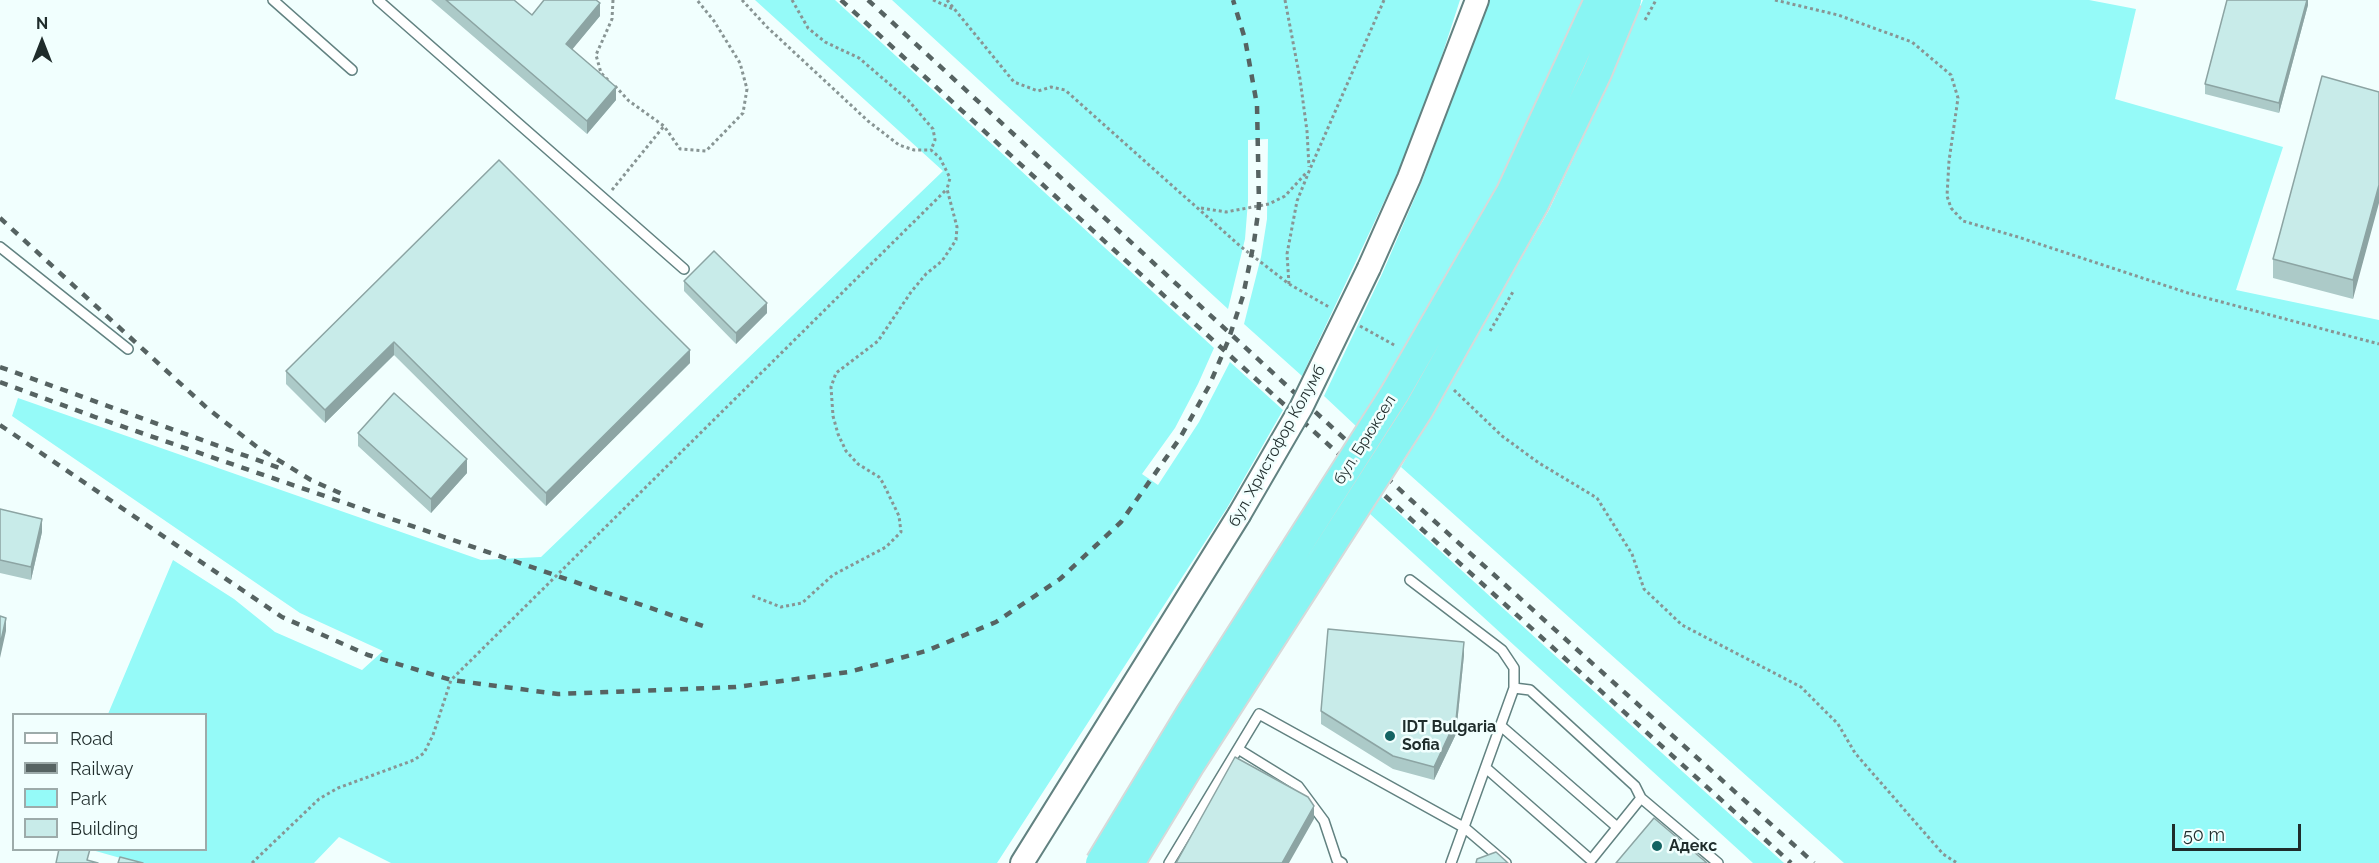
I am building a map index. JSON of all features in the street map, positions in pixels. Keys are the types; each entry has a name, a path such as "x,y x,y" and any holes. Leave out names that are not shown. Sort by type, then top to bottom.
{"main road":[{"name":"бул. Брюксел","path":"1100,863 1191,713 1395,393 1511,192 1599,0"},
{"name":"бул. Брюксел","path":"1130,863 1191,763 1419,409 1534,204 1597,73 1627,0"}],"street":[{"name":"бул. Христофор Колумб","path":"1024,861 1239,515 1301,408 1370,268 1409,178 1477,0"}],"lane":[{"path":"273,0 352,70"},
{"path":"378,0 684,269"},
{"path":"0,247 128,349"},
{"path":"1410,580 1502,651 1514,668 1514,688 1451,863"},
{"path":"1514,688 1530,690 1635,786 1641,798 1718,863"},
{"path":"1169,863 1259,714 1465,828 1506,863"},
{"path":"1501,726 1617,828"},
{"path":"1238,749 1298,786 1324,821 1338,862"},
{"path":"1486,768 1592,861 1641,798"}],"path":[{"path":"613,0 612,19 596,55 601,73 629,101 664,126 680,149 706,151 743,113 747,89 740,63 714,21 697,0"},
{"path":"252,863 319,798 347,784 414,760 424,753 433,735 451,680 947,189 950,178 940,158 932,150 914,150 899,145 868,121 767,27 742,0"},
{"path":"792,0 808,28 825,42 859,58 908,100 933,129 935,140 932,150"},
{"path":"933,0 957,11"},
{"path":"947,0 974,31 996,63 1014,82 1038,91 1051,87 1065,90 1240,246 1288,284 1338,313"},
{"path":"1199,208 1226,212 1269,204 1295,188 1310,169 1300,79 1285,0"},
{"path":"1288,284 1287,254 1298,201 1384,0"},
{"path":"1775,0 1838,15 1912,42 1951,75 1958,98 1949,161 1947,196 1951,208 1963,221 2188,293 2379,344"},
{"path":"605,199 664,126"},
{"path":"750,595 781,607 802,603 833,575 886,547 901,532 899,516 884,483 879,477 858,464 846,451 833,416 831,387 836,373 878,341 911,292 951,250 956,240 957,227 947,189"},
{"path":"1357,324 1405,350"},
{"path":"1448,384 1502,436 1539,463 1597,498 1632,554 1644,589 1682,625 1802,687 1838,724 1855,753 1944,854 1957,863"}],"green space":[{"path":"755,0 835,0 1214,348 1175,428 1142,474 1158,485 1199,422 1230,362 1283,410 1227,508 997,863 391,863 339,837 314,863 138,863 96,851 207,851 207,713 108,713 173,560 234,599 275,632 362,670 383,651 300,613 12,416 18,398 481,560 541,557 943,171"},
{"path":"892,0 1460,0 1434,80 1397,174 1302,376 1244,324 1261,257 1267,219 1268,139 1248,140 1248,201 1245,239 1228,309"},
{"path":"1489,0 1586,0 1493,198 1405,350 1357,427 1324,396 1382,274 1422,181"},
{"path":"1643,0 2089,0 2136,9 2115,99 2283,147 2236,290 2379,320 2379,863 1844,863 1401,467 1549,210 1596,110"},
{"path":"1380,496 1784,863 1753,863 1369,513"}],"building":[{"path":"446,0 514,0 532,15 544,0 596,0 600,3 566,44 616,87 587,121"},
{"path":"2227,0 2307,0 2279,103 2205,84"},
{"path":"2322,76 2379,92 2379,185 2353,280 2273,259"},
{"path":"499,160 690,350 546,493 394,342 325,410 286,371"},
{"path":"714,251 767,303 736,333 684,281"},
{"path":"394,393 467,459 431,499 358,433"},
{"path":"0,509 42,519 31,567 0,560"},
{"path":"0,616 6,618 0,645"},
{"path":"1328,629 1464,642 1456,720 1434,767 1393,756 1321,711"},
{"path":"1235,757 1308,797 1314,806 1282,863 1176,863"},
{"path":"1654,818 1707,863 1616,863"},
{"path":"59,851 89,851 87,860 98,863 56,863"},
{"path":"1496,852 1508,863 1476,863 1477,859"},
{"path":"120,857 143,863 118,863"}],"railway":[{"path":"841,0 1791,863"},
{"path":"868,0 1411,500 1814,863"},
{"path":"0,425 282,617 368,655 451,680 558,694 736,687 849,672 926,651 996,622 1060,579 1121,522 1180,438 1209,386 1228,341 1243,296 1259,206 1257,105 1245,39 1233,0"},
{"path":"0,218 207,408 257,447 311,480 342,494"},
{"path":"0,367 285,470"},
{"path":"0,382 95,417 703,626"}],"place":[{"name":"IDT Bulgaria Sofia","path":"1390,736"},
{"name":"Адекс","path":"1657,846"}]}
